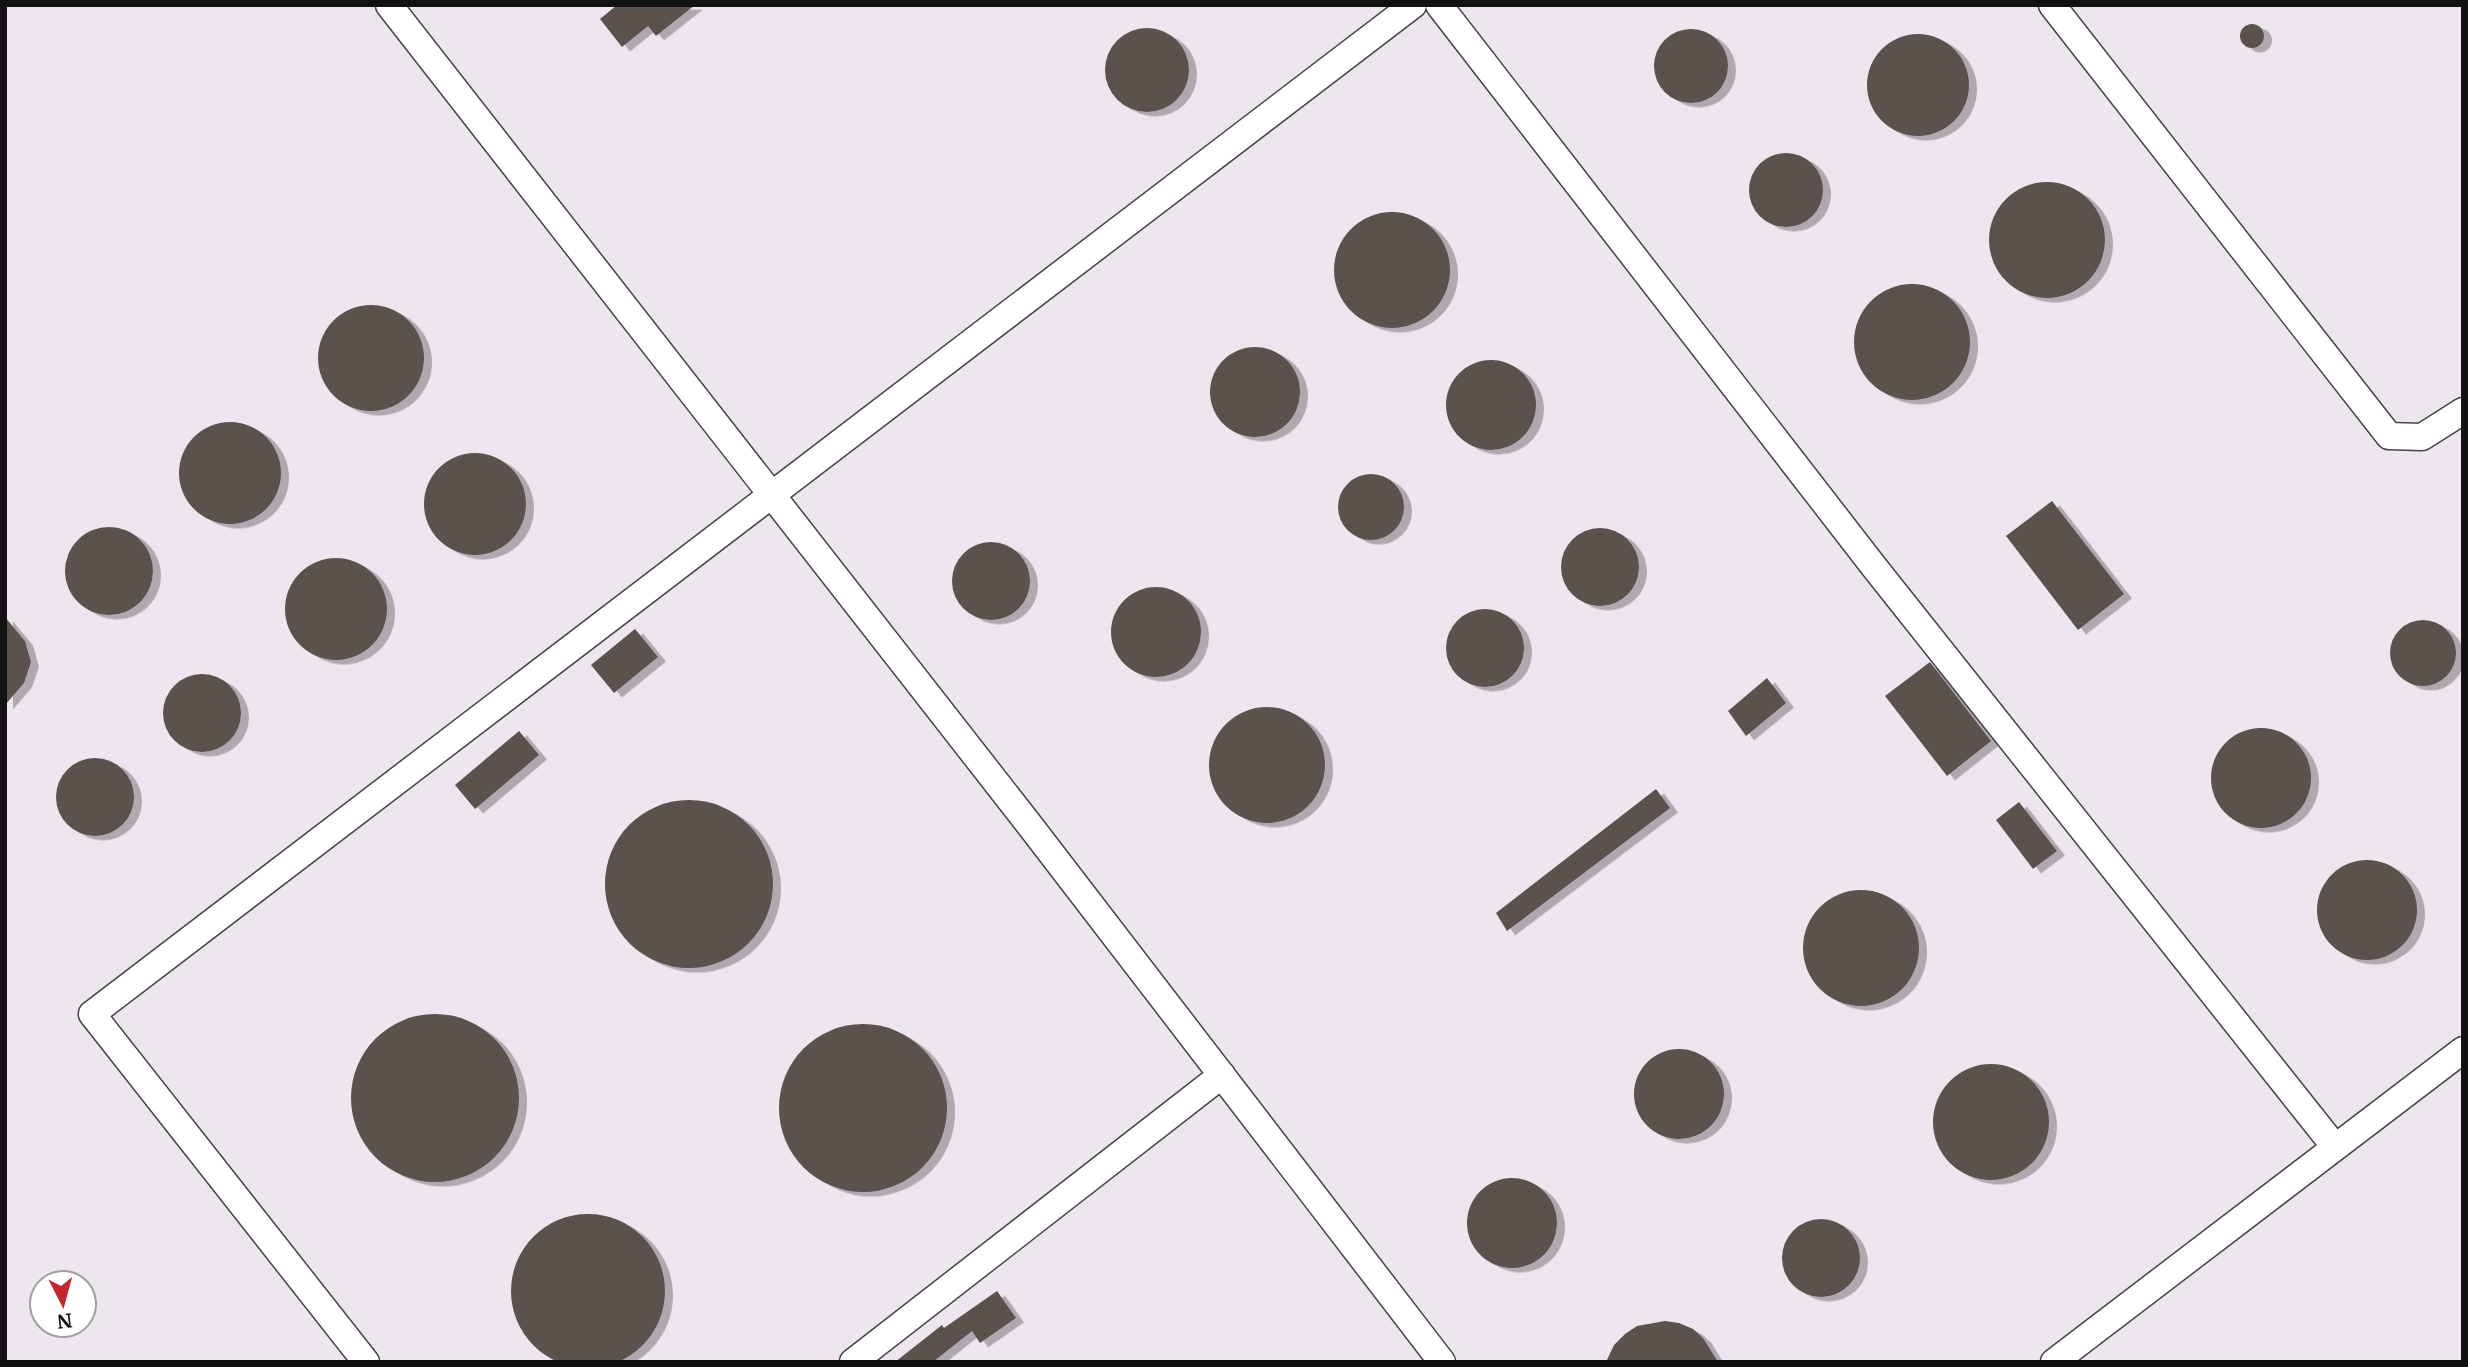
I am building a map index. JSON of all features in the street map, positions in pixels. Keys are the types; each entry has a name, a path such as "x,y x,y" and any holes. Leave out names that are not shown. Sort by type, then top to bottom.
{"lane":[{"path":"389,5 772,495 1442,1362"},
{"path":"366,1362 92,1014 1413,5"},
{"path":"1439,5 1875,568 2335,1147"},
{"path":"2052,5 2389,436 2422,437 2463,411"},
{"path":"2054,1362 2463,1050"},
{"path":"853,1362 1222,1075"}],"shaded area":[{"path":"5,5 2463,5 2463,1362 5,1362"}],"building":[{"path":"617,5 695,5 656,36 648,26 622,47 600,19"},
{"path":"2252,24 2261,27 2264,36 2261,45 2252,48 2243,45 2240,36 2243,27"},
{"path":"1139,28 1155,28 1171,35 1182,46 1189,62 1186,86 1177,100 1155,112 1139,112 1123,105 1112,94 1105,78 1105,62 1112,46 1123,35"},
{"path":"1691,29 1705,32 1717,40 1725,52 1728,66 1725,80 1717,92 1705,100 1691,103 1677,100 1665,92 1657,80 1654,66 1657,52 1665,40 1677,32"},
{"path":"1918,34 1947,42 1961,56 1969,85 1961,114 1947,128 1918,136 1889,128 1875,114 1867,85 1875,56 1889,42"},
{"path":"1786,153 1800,156 1812,164 1820,176 1823,190 1820,204 1812,216 1800,224 1786,227 1772,224 1760,216 1752,204 1749,190 1752,176 1760,164 1772,156"},
{"path":"2047,182 2069,186 2088,199 2101,218 2105,240 2101,262 2088,281 2069,294 2047,298 2025,294 2006,281 1993,262 1989,240 1993,218 2006,199 2025,186"},
{"path":"1392,212 1414,216 1433,229 1446,248 1450,270 1446,292 1433,311 1414,324 1392,328 1370,324 1351,311 1338,292 1334,270 1338,248 1351,229 1370,216"},
{"path":"1912,284 1934,288 1953,301 1966,320 1970,342 1966,364 1953,383 1934,396 1912,400 1890,396 1871,383 1858,364 1854,342 1858,320 1871,301 1890,288"},
{"path":"371,305 391,309 408,321 420,338 424,358 420,378 408,395 391,407 371,411 351,407 334,395 322,378 318,358 322,338 334,321 351,309"},
{"path":"1255,347 1272,350 1287,360 1297,375 1300,392 1297,409 1287,424 1272,434 1255,437 1238,434 1223,424 1213,409 1210,392 1213,375 1223,360 1238,350"},
{"path":"1491,360 1508,363 1523,373 1533,388 1536,405 1533,422 1523,437 1508,447 1491,450 1474,447 1459,437 1449,422 1446,405 1449,388 1459,373 1474,363"},
{"path":"230,422 259,430 273,444 281,473 273,502 259,516 230,524 201,516 187,502 179,473 187,444 201,430"},
{"path":"475,453 504,461 518,475 526,504 518,533 504,547 475,555 446,547 432,533 424,504 432,475 446,461"},
{"path":"1364,474 1378,474 1390,479 1399,488 1404,507 1402,520 1395,531 1378,540 1364,540 1352,535 1343,526 1338,514 1338,500 1343,488 1352,479"},
{"path":"2052,501 2124,594 2078,630 2006,536"},
{"path":"109,527 126,530 140,540 150,554 153,571 150,588 140,602 126,612 109,615 92,612 78,602 68,588 65,571 68,554 78,540 92,530"},
{"path":"1600,528 1615,531 1632,545 1639,567 1636,582 1622,599 1600,606 1585,603 1568,589 1561,567 1564,552 1578,535"},
{"path":"991,542 1006,545 1023,559 1030,581 1027,596 1013,613 991,620 976,617 959,603 952,581 955,566 969,549"},
{"path":"336,558 365,566 379,580 387,609 379,638 365,652 336,660 307,652 293,638 285,609 293,580 307,566"},
{"path":"1156,587 1173,590 1188,600 1198,615 1201,632 1198,649 1188,664 1173,674 1156,677 1139,674 1124,664 1114,649 1111,632 1114,615 1124,600 1139,590"},
{"path":"1485,609 1500,612 1513,620 1521,633 1524,648 1521,663 1513,676 1500,684 1485,687 1470,684 1457,676 1449,663 1446,648 1449,633 1457,620 1470,612"},
{"path":"5,617 25,641 31,662 24,683 5,705"},
{"path":"2416,620 2430,620 2442,625 2451,634 2456,653 2454,666 2447,677 2430,686 2416,686 2404,681 2395,672 2390,660 2390,646 2395,634 2404,625"},
{"path":"635,629 658,657 614,693 591,665"},
{"path":"1930,662 1991,741 1947,776 1885,696"},
{"path":"202,674 217,677 234,691 241,713 238,728 224,745 202,752 187,749 170,735 163,713 166,698 180,681"},
{"path":"1767,678 1786,703 1746,736 1728,711"},
{"path":"1267,707 1289,711 1308,724 1321,743 1325,765 1321,787 1308,806 1289,819 1267,823 1245,819 1226,806 1213,787 1209,765 1213,743 1226,724 1245,711"},
{"path":"2261,728 2289,736 2303,750 2311,778 2303,806 2289,820 2261,828 2233,820 2219,806 2211,778 2219,750 2233,736"},
{"path":"519,731 539,755 475,809 455,785"},
{"path":"95,758 110,761 127,775 134,797 131,812 117,829 95,836 80,833 63,819 56,797 59,782 73,765"},
{"path":"1656,789 1670,808 1507,931 1496,913"},
{"path":"689,800 721,806 748,825 767,852 773,884 767,916 748,943 721,962 689,968 657,962 630,943 611,916 605,884 611,852 630,825 657,806"},
{"path":"2019,802 2057,851 2033,869 1996,820"},
{"path":"2367,860 2395,868 2409,882 2417,910 2409,938 2395,952 2367,960 2339,952 2325,938 2317,910 2325,882 2339,868"},
{"path":"1861,890 1883,894 1902,907 1915,926 1919,948 1915,970 1902,989 1883,1002 1861,1006 1839,1002 1820,989 1807,970 1803,948 1807,926 1820,907 1839,894"},
{"path":"435,1014 467,1020 494,1039 513,1066 519,1098 513,1130 494,1157 467,1176 435,1182 403,1176 376,1157 357,1130 351,1098 357,1066 376,1039 403,1020"},
{"path":"863,1024 895,1030 922,1049 941,1076 947,1108 941,1140 922,1167 895,1186 863,1192 831,1186 804,1167 785,1140 779,1108 785,1076 804,1049 831,1030"},
{"path":"1670,1049 1688,1049 1704,1056 1717,1069 1724,1085 1724,1103 1717,1119 1704,1132 1688,1139 1670,1139 1654,1132 1641,1119 1634,1103 1634,1085 1641,1069 1654,1056"},
{"path":"1991,1064 2013,1068 2032,1081 2045,1100 2049,1122 2045,1144 2032,1163 2013,1176 1991,1180 1969,1176 1950,1163 1937,1144 1933,1122 1937,1100 1950,1081 1969,1068"},
{"path":"1512,1178 1529,1181 1544,1191 1554,1206 1557,1223 1554,1240 1544,1255 1529,1265 1512,1268 1495,1265 1480,1255 1470,1240 1467,1223 1470,1206 1480,1191 1495,1181"},
{"path":"588,1214 617,1220 642,1237 659,1262 665,1291 659,1320 642,1345 617,1362 588,1368 559,1362 534,1345 517,1320 511,1291 517,1262 534,1237 559,1220"},
{"path":"1821,1219 1836,1222 1849,1230 1857,1243 1860,1258 1857,1273 1849,1286 1836,1294 1821,1297 1806,1294 1793,1286 1785,1273 1782,1258 1785,1243 1793,1230 1806,1222"},
{"path":"997,1291 1016,1318 980,1343 972,1331 933,1362 895,1362 942,1325 944,1328"},
{"path":"1665,1321 1693,1329 1703,1338 1718,1362 1606,1362 1614,1345 1625,1334 1637,1326"}]}
